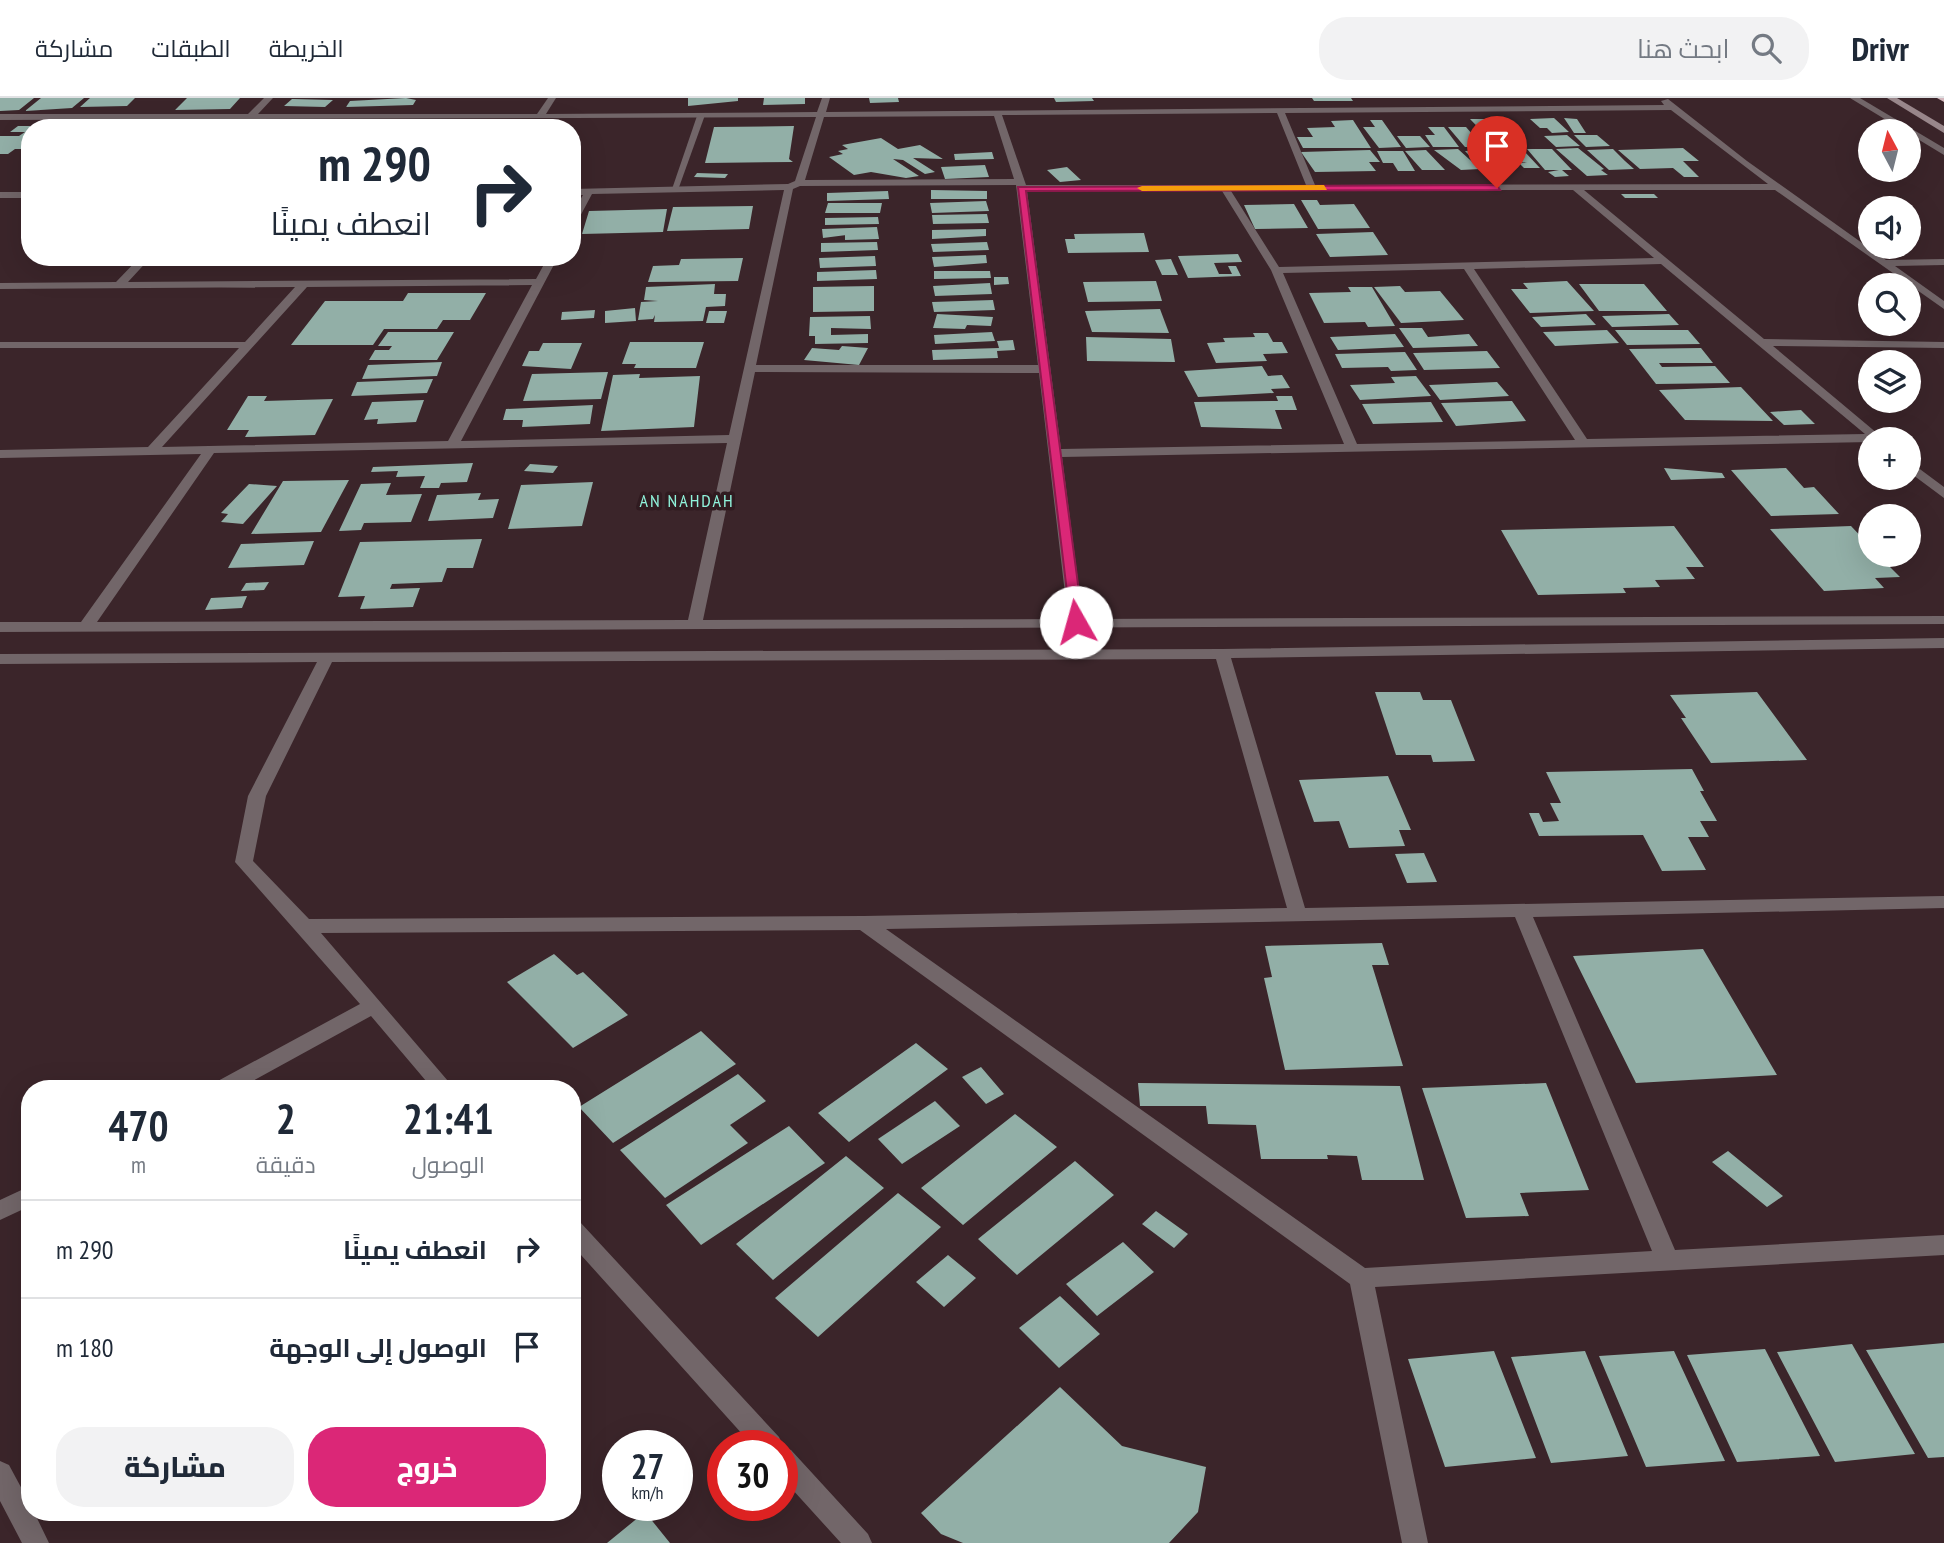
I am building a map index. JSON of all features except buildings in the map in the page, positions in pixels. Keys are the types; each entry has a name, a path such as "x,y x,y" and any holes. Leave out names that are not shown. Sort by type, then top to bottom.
{"main road":[{"path":"1891,98 1944,130"}],"street":[{"path":"251,116 269,98"},
{"path":"540,116 552,98"},
{"path":"695,622 750,368 794,185 827,98"},
{"path":"1108,98 1112,112"},
{"path":"1473,98 1482,108"},
{"path":"1661,98 1777,187 1944,306"},
{"path":"1854,98 1889,119"},
{"path":"438,119 446,107"},
{"path":"0,117 540,116 652,111 701,116 1672,107"},
{"path":"1280,110 1312,188"},
{"path":"997,113 1020,185 1076,622"},
{"path":"209,119 212,116"},
{"path":"1922,139 1944,152"},
{"path":"581,192 794,185 1225,188 1777,187"},
{"path":"1225,188 1249,231 1276,270 1352,448"},
{"path":"1576,188 1863,427"},
{"path":"581,206 589,192"},
{"path":"0,195 21,195"},
{"path":"1276,270 1664,261"},
{"path":"1884,263 1944,262"},
{"path":"119,285 137,266"},
{"path":"452,445 548,266"},
{"path":"1467,266 1583,443"},
{"path":"0,286 540,282"},
{"path":"151,451 304,284"},
{"path":"1761,342 1944,345"},
{"path":"0,345 248,345"},
{"path":"750,368 1045,369"},
{"path":"0,454 735,439"},
{"path":"1056,453 1858,439"},
{"path":"88,625 210,450"},
{"path":"1921,475 1944,494"},
{"path":"0,627 695,622 1944,620"},
{"path":"0,659 1222,654 1944,643"},
{"path":"1222,654 1298,915"},
{"path":"327,657 257,796 244,862 304,926 371,1007 437,1080"},
{"path":"304,926 864,923 1944,902"},
{"path":"1521,910 1667,1259"},
{"path":"864,923 1361,1278 1944,1245"},
{"path":"238,1080 371,1007"},
{"path":"0,1211 21,1200"},
{"path":"581,1239 755,1430"},
{"path":"1361,1278 1415,1543"},
{"path":"0,1474 21,1514"},
{"path":"798,1476 859,1543"},
{"path":"25,1521 36,1543"}],"lane":[{"path":"674,190 701,116"}],"slow traffic":[{"path":"1142,188 1324,188"}],"district":[{"name":"AN NAHDAH","path":"687,501"}],"route":[{"path":"1076,622 1021,188 1497,188"}]}
